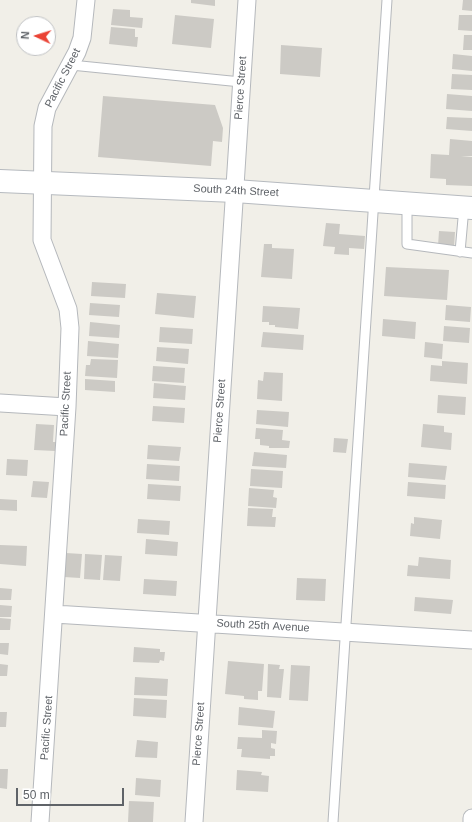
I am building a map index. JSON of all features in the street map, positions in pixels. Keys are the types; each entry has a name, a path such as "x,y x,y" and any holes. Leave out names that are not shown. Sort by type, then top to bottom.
{"main road":[{"name":"South 24th Street","path":"0,181 235,191 468,207"}],"street":[{"name":"Pacific Street","path":"40,822 67,407 70,328 68,308 42,240 41,182 44,118 47,108 71,65 82,38 86,0"},
{"name":"Pierce Street","path":"194,822 247,0"},
{"path":"0,403 67,407"},
{"name":"South 25th Avenue","path":"54,614 472,640"}],"lane":[{"path":"333,822 387,0"},
{"path":"71,65 242,82"},
{"path":"407,203 407,244 472,253"},
{"path":"460,252 468,207"}],"building":[{"path":"191,0 215,0 215,6 191,3"},
{"path":"463,0 472,0 472,11 462,10"},
{"path":"113,9 130,10 130,17 143,18 142,28 111,25"},
{"path":"175,15 214,19 211,48 172,44"},
{"path":"459,15 472,15 472,31 458,30"},
{"path":"111,27 135,29 135,37 138,37 137,47 109,44"},
{"path":"464,35 472,35 472,50 463,50"},
{"path":"281,45 322,48 320,77 280,74"},
{"path":"453,54 472,56 472,71 452,69"},
{"path":"452,74 472,75 472,90 451,89"},
{"path":"447,94 472,96 472,111 446,109"},
{"path":"103,96 215,105 223,128 222,142 213,141 211,166 98,157"},
{"path":"447,117 472,118 472,131 446,129"},
{"path":"450,139 472,141 472,156 461,156 472,157 472,186 446,185 446,179 430,178 431,154 449,155"},
{"path":"326,223 340,224 339,234 365,236 364,249 349,248 349,255 334,254 335,247 323,246"},
{"path":"439,231 455,232 454,247 438,246"},
{"path":"264,244 272,244 272,248 294,249 292,279 261,277"},
{"path":"386,267 449,270 447,300 384,296"},
{"path":"92,282 126,284 125,298 91,296"},
{"path":"157,293 196,296 194,318 155,314"},
{"path":"90,303 120,305 119,317 89,315"},
{"path":"446,305 471,307 470,322 445,320"},
{"path":"263,306 300,308 298,329 275,327 275,325 269,325 269,322 262,322"},
{"path":"383,319 416,322 415,339 382,336"},
{"path":"90,322 120,325 119,338 89,336"},
{"path":"444,326 470,328 469,343 443,341"},
{"path":"160,327 193,329 192,344 159,342"},
{"path":"263,332 304,335 303,350 261,347"},
{"path":"88,341 119,344 118,358 87,356"},
{"path":"425,342 443,344 442,359 424,357"},
{"path":"157,347 189,349 188,364 156,361"},
{"path":"91,359 118,360 117,378 85,376 86,365 90,365"},
{"path":"442,361 468,363 467,384 430,381 431,365 442,366"},
{"path":"153,366 185,368 184,383 152,381"},
{"path":"264,372 283,373 282,401 257,399 258,380 263,381"},
{"path":"85,379 115,381 115,392 85,390"},
{"path":"154,383 186,386 185,400 153,398"},
{"path":"438,395 466,397 465,415 437,413"},
{"path":"153,406 185,408 184,423 152,421"},
{"path":"257,410 289,412 288,427 256,424"},
{"path":"36,424 54,425 53,442 56,442 55,451 34,450"},
{"path":"423,424 444,426 444,432 452,433 451,450 421,447"},
{"path":"256,428 283,430 282,440 290,441 289,448 269,448 269,446 260,445 260,439 255,439"},
{"path":"334,438 348,439 346,453 333,452"},
{"path":"148,445 181,447 179,461 147,459"},
{"path":"254,452 287,455 286,468 252,466"},
{"path":"7,459 28,460 27,476 6,475"},
{"path":"409,463 447,466 445,480 408,477"},
{"path":"147,464 180,466 179,481 146,479"},
{"path":"251,469 283,471 282,488 250,486"},
{"path":"33,481 49,482 47,498 31,497"},
{"path":"408,482 446,485 445,499 407,496"},
{"path":"148,484 181,486 180,501 147,499"},
{"path":"249,488 274,490 273,497 277,498 276,508 248,506"},
{"path":"0,499 17,500 17,511 0,510"},
{"path":"248,508 273,509 272,517 276,517 275,527 247,526"},
{"path":"414,517 442,520 440,539 410,536 411,523 414,524"},
{"path":"138,519 170,521 169,535 137,533"},
{"path":"146,539 178,542 177,556 145,554"},
{"path":"0,545 27,546 26,566 0,564"},
{"path":"66,553 82,554 80,578 64,577"},
{"path":"85,554 102,555 100,580 84,579"},
{"path":"105,555 122,556 120,581 103,580"},
{"path":"419,557 451,560 450,579 407,576 408,565 418,566"},
{"path":"297,578 326,579 325,601 296,600"},
{"path":"144,579 177,581 176,596 143,594"},
{"path":"0,588 12,589 11,600 0,600"},
{"path":"415,597 453,600 451,614 414,611"},
{"path":"0,605 12,606 11,617 0,617"},
{"path":"0,618 11,619 10,630 0,630"},
{"path":"0,643 9,643 8,655 0,654"},
{"path":"134,647 160,649 160,652 165,652 164,661 160,660 159,663 133,662"},
{"path":"228,661 264,664 262,691 258,691 258,700 244,699 244,696 225,694"},
{"path":"0,664 8,665 7,676 0,676"},
{"path":"268,664 280,665 279,669 284,669 281,698 267,697"},
{"path":"291,665 310,666 308,701 289,700"},
{"path":"135,677 168,679 167,696 134,695"},
{"path":"134,698 167,700 166,718 133,716"},
{"path":"239,707 275,711 273,728 238,725"},
{"path":"0,712 7,712 6,727 0,727"},
{"path":"262,730 277,731 276,744 271,743 271,748 275,749 275,756 270,756 270,759 241,757 242,749 237,749 238,737 262,738"},
{"path":"137,740 158,742 157,758 135,757"},
{"path":"0,769 8,769 7,789 0,788"},
{"path":"237,770 262,772 261,775 269,776 268,792 236,790"},
{"path":"136,778 161,780 160,797 135,795"},
{"path":"129,801 154,802 153,822 128,822"}]}
